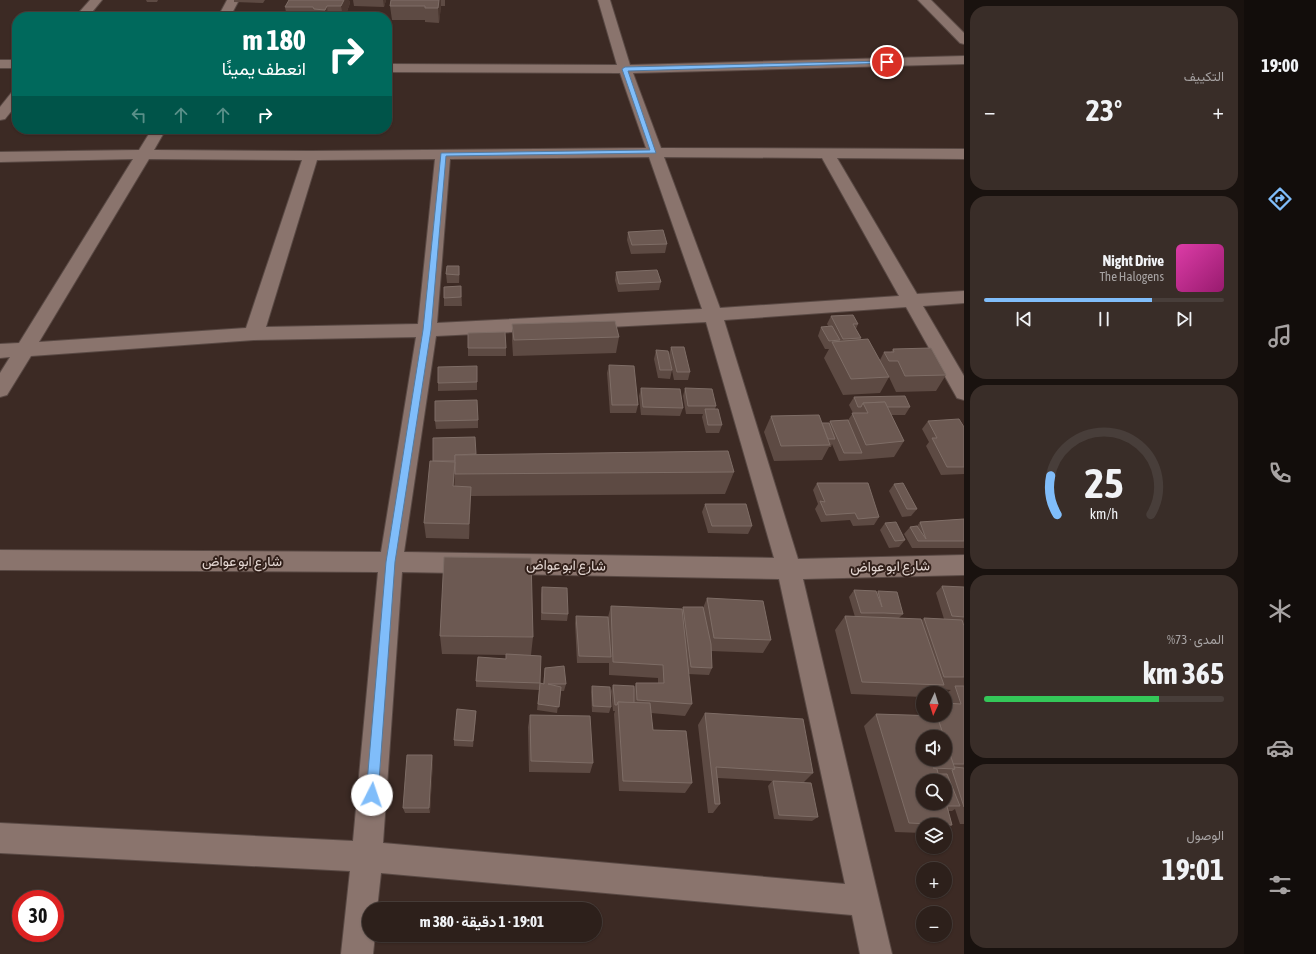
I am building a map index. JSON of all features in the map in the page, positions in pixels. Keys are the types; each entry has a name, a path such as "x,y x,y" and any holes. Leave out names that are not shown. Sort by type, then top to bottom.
{"street":[{"path":"85,12 96,0"},
{"path":"227,12 233,0"},
{"path":"604,0 625,69 713,315 789,569 876,954"},
{"path":"924,0 964,40"},
{"path":"392,68 625,69 964,60"},
{"path":"0,64 12,64"},
{"path":"0,116 12,101"},
{"path":"0,390 24,348 156,134"},
{"path":"0,157 144,154 311,156 654,152 964,154"},
{"path":"827,153 964,393"},
{"path":"357,954 367,857 390,562 427,330 443,154"},
{"path":"254,334 311,156"},
{"path":"0,351 24,348 254,334 427,330 713,315 964,297"},
{"name":"شارع ابو عواض","path":"0,560 390,562 789,569 964,564"},
{"path":"0,838 367,857 864,901"}],"building":[{"path":"289,0 344,0 341,6 327,6 325,10 314,9 313,7 285,7"},
{"path":"391,0 439,0 438,8 425,8 425,6 390,6"},
{"path":"663,230 667,244 632,245 628,232"},
{"path":"447,266 459,266 459,275 446,274"},
{"path":"657,270 661,282 619,284 616,272"},
{"path":"461,286 461,297 444,298 444,287"},
{"path":"853,315 858,324 853,324 861,338 843,339 831,316"},
{"path":"615,321 619,337 514,340 512,324"},
{"path":"832,326 840,340 829,341 821,327"},
{"path":"505,332 506,348 468,348 468,333"},
{"path":"868,339 889,377 851,379 832,342"},
{"path":"671,347 684,347 690,372 677,372"},
{"path":"931,348 946,375 905,376 898,361 889,361 884,352 894,352 893,349"},
{"path":"656,350 668,351 672,370 660,370"},
{"path":"609,365 634,366 638,405 612,405"},
{"path":"477,366 477,382 438,383 438,367"},
{"path":"641,388 680,389 683,408 643,407"},
{"path":"685,388 712,389 716,406 688,406"},
{"path":"905,396 910,407 887,407 885,402 863,403 861,407 858,407 854,397"},
{"path":"477,400 478,420 435,421 435,401"},
{"path":"885,402 904,441 866,445 852,413 868,413 863,403"},
{"path":"705,409 718,409 722,425 708,425"},
{"path":"819,415 830,445 781,446 771,416"},
{"path":"959,419 964,427 964,467 947,467 932,438 937,438 928,421"},
{"path":"848,420 862,453 844,453 830,421"},
{"path":"822,423 829,423 835,439 828,439"},
{"path":"475,437 476,454 455,455 455,461 433,461 433,438"},
{"path":"728,451 734,472 455,474 455,455"},
{"path":"430,461 455,462 453,486 471,487 469,524 424,523"},
{"path":"817,483 868,483 879,517 858,519 855,513 826,515 820,501 825,502"},
{"path":"903,483 917,509 907,509 894,484"},
{"path":"705,504 746,504 752,526 712,526"},
{"path":"964,519 964,541 918,541 910,527 917,526 926,539 920,522"},
{"path":"896,522 905,540 895,541 885,523"},
{"path":"444,557 531,558 533,637 440,636"},
{"path":"942,586 964,587 964,617 952,616"},
{"path":"542,587 567,588 568,614 542,613"},
{"path":"854,590 876,591 882,607 878,591 897,592 903,614 861,613"},
{"path":"707,598 763,601 771,640 714,638"},
{"path":"611,606 682,609 692,704 637,700 636,683 664,683 663,665 613,662"},
{"path":"683,607 703,607 711,644 712,668 691,667"},
{"path":"576,616 608,617 611,657 579,656"},
{"path":"845,616 921,619 944,685 862,682"},
{"path":"924,618 962,620 964,626 964,677 944,677"},
{"path":"506,654 541,656 540,683 476,681 478,657 506,659"},
{"path":"564,666 566,684 548,684 561,687 559,707 538,704 540,683 544,684 545,668"},
{"path":"613,685 634,686 634,703 618,702 617,705 615,705"},
{"path":"592,686 610,687 611,707 593,706"},
{"path":"955,686 964,686 964,764 953,764 952,730 942,730 939,722 952,722 952,703 961,704"},
{"path":"618,702 650,703 653,730 686,731 692,783 623,781"},
{"path":"457,709 476,711 473,741 454,740"},
{"path":"705,713 803,719 813,773 716,767 720,804 715,804"},
{"path":"876,714 916,715 916,722 939,722 942,730 916,730 916,766 952,766 952,760 955,769 933,768 937,769 938,774 916,774 916,810 948,810 950,818 916,818 916,823 909,823"},
{"path":"530,715 590,716 593,763 531,761"},
{"path":"407,755 432,755 429,808 403,808"},
{"path":"954,767 964,768 964,807 952,770 955,769"},
{"path":"773,781 811,783 818,817 779,815"},
{"path":"952,786 960,806 952,806"}],"route":[{"path":"372,795 390,562 427,330 443,154 654,152 625,69 887,62"}]}
